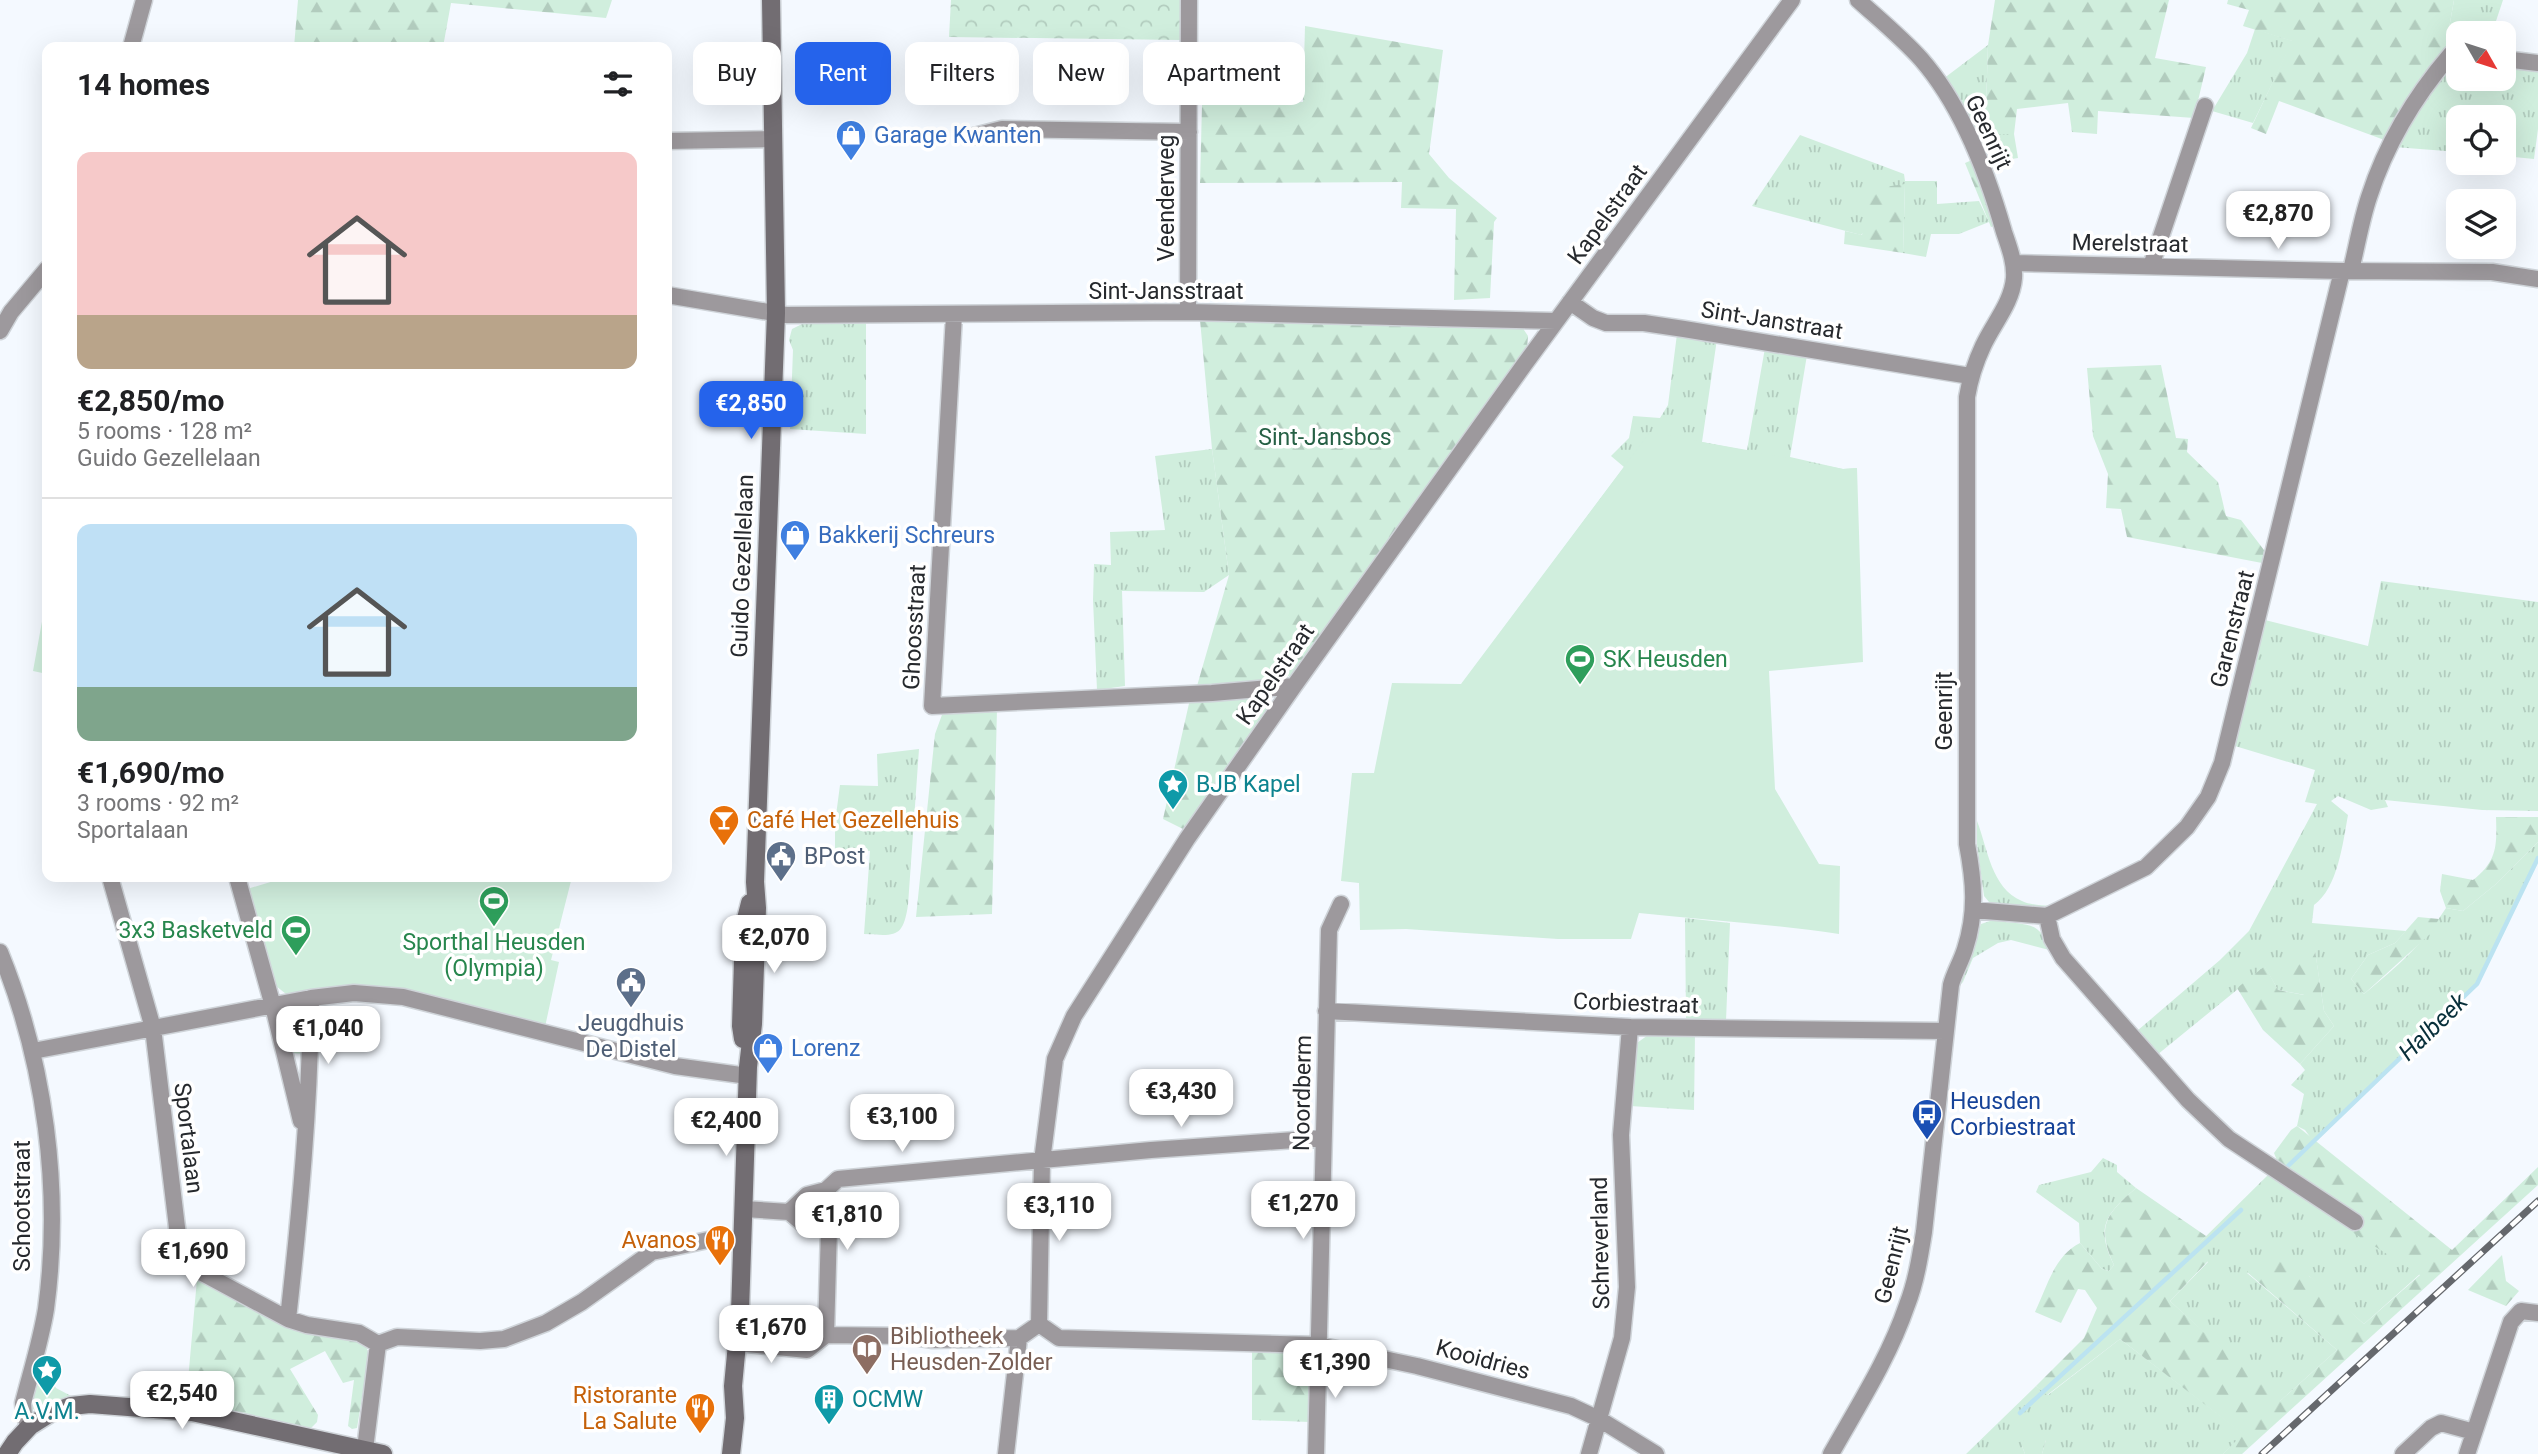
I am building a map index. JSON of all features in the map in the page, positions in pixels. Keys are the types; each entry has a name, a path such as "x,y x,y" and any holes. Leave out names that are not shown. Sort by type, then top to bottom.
{"main road":[{"name":"Guido Gezellelaan","path":"733,1386 738,1343 748,1071 753,1024 757,908 755,882 776,313 771,0"},
{"path":"719,1454 723,1416 733,1386"},
{"path":"731,1454 735,1418 733,1386"},
{"path":"7,1454 30,1426 49,1414 71,1406 110,1405 192,1412 330,1449 365,1449 383,1454"}],"street":[{"path":"132,42 144,0"},
{"name":"Veenderweg","path":"1188,312 1189,0"},
{"name":"Kapelstraat","path":"1039,1324 1042,1161 1055,1059 1073,1016 1187,839 1294,686 1556,321 1792,0"},
{"name":"Geenrijt","path":"1834,1453 1886,1354 1907,1306 1924,1232 1951,985 1965,951 1973,910 1974,882 1967,844 1967,410 1970,376 1983,345 2008,300 2014,280 2014,263 1999,214 1974,148 1950,99 1921,59 1858,0"},
{"name":"Garenstraat","path":"2047,916 2146,867 2187,827 2208,797 2222,763 2347,270 2368,198 2388,146 2427,82 2446,60"},
{"path":"2516,60 2538,63"},
{"path":"2151,266 2205,106"},
{"path":"974,136 1002,129 1189,132"},
{"path":"672,141 773,139"},
{"name":"Merelstraat","path":"2014,263 2492,272 2538,279"},
{"path":"0,329 42,275"},
{"name":"Sint-Jansstraat","path":"672,296 776,313 954,315 1188,312 1556,321"},
{"name":"Sint-Janstraat","path":"1570,302 1592,318 1606,323 1644,323 1970,376"},
{"name":"Ghoosstraat","path":"954,315 932,706 1212,693 1294,686"},
{"name":"Sportalaan","path":"111,882 153,1028 179,1244 184,1256 193,1268 288,1319 307,1325 359,1333 378,1344"},
{"path":"238,882 273,1006 304,1134"},
{"name":"Noordberm","path":"1316,1454 1329,930 1341,904"},
{"path":"1973,910 2047,916 2052,939 2063,958 2188,1100 2229,1139 2355,1223"},
{"name":"Schootstraat","path":"0,952 18,997 33,1051 46,1127 51,1219 46,1309 23,1402 24,1416 30,1426"},
{"path":"33,1051 223,1013 354,993 403,998 676,1066 748,1071"},
{"path":"288,1319 300,1210 311,998"},
{"name":"Corbiestraat","path":"1326,1011 1630,1027 1945,1031"},
{"name":"Schreverland","path":"1589,1454 1622,1338 1627,1287 1621,1135 1630,1027"},
{"path":"789,1212 807,1195 826,1190 838,1179 965,1165 1323,1138"},
{"path":"744,1209 789,1212 808,1228 829,1229 826,1335"},
{"path":"365,1449 378,1344 397,1337 480,1341 504,1339 546,1323 652,1252 708,1240 743,1242"},
{"path":"2467,1454 2511,1322 2521,1311 2538,1313"},
{"path":"738,1343 807,1350 826,1335 908,1336 933,1340 1019,1338 1039,1324"},
{"name":"Kooidries","path":"1039,1324 1059,1338 1318,1345 1417,1366 1558,1402 1599,1419 1656,1454"},
{"path":"1006,1454 1019,1338"},
{"path":"2403,1454 2431,1428 2441,1423 2474,1432"}],"green space":[{"path":"298,0 612,0 606,18 451,3 444,42 294,42"},
{"path":"951,0 1181,0 1180,40 949,37"},
{"path":"1995,0 2169,0 2155,58 2206,67 2194,118 2098,111 2097,134 2072,132 2068,103 2017,109 2014,134 1985,135 1988,45"},
{"path":"2228,0 2454,0 2450,21 2446,21 2445,51 2433,61 2407,102 2387,141 2279,101 2266,134 2251,128 2292,41 2243,26 2249,10 2227,4"},
{"path":"2454,0 2503,0 2496,21 2450,21"},
{"path":"1305,26 1443,50 1429,154 1449,178 1497,218 1494,222 1490,298 1454,300 1456,209 1401,208 1402,182 1200,183 1202,105 1305,105"},
{"path":"2255,29 2293,41 2253,123 2212,111 2247,53"},
{"path":"1988,45 1985,134 2014,134 2018,158 1993,162 1991,152 1985,152 1943,79"},
{"path":"2516,66 2538,68 2538,129 2534,159 2516,157 2516,105 2446,105 2446,151 2394,147 2441,70 2446,67 2446,91 2516,91"},
{"path":"1800,135 1904,174 1905,181 1937,181 1937,204 1979,201 1989,222 1959,234 1931,234 1926,257 1903,253 1905,185 1861,235 1752,206"},
{"path":"1972,160 1995,226 1991,227 1965,163"},
{"path":"1905,184 1903,253 1844,244 1845,231 1862,235 1870,189"},
{"name":"Sint-Jansbos","path":"1200,320 1522,327 1528,336 1527,349 1293,674 1281,680 1197,686 1229,575 1212,449"},
{"path":"866,322 866,434 790,429 793,350 789,340 792,329 802,324"},
{"path":"1677,334 1717,339 1702,442 1747,450 1765,348 1807,355 1790,457 1843,469 1857,468 1461,685 1624,467 1611,456 1629,438 1633,416 1660,418 1668,405"},
{"path":"2161,365 2176,438 2188,439 2187,452 2218,482 2226,516 2241,520 2264,550 2262,563 2127,537 2121,509 2106,508 2108,474 2093,436 2087,368"},
{"name":"SK Heusden","path":"1650,432 1843,469 1857,468 1863,662 1769,671 1775,789 1819,864 1840,866 1839,934 1639,913 1631,939 1558,939 1406,929 1360,930 1359,883 1341,881 1352,773 1374,773 1392,683 1461,684"},
{"path":"1212,449 1229,575 1204,592 1122,591 1125,686 1097,690 1094,564 1111,565 1110,532 1165,530 1155,456"},
{"path":"2381,581 2538,602 2538,811 2482,810 2385,800 2388,807 2371,810 2338,796 2331,801 2348,815 2341,851 2329,888 2314,905 2312,923 2406,931 2395,943 2368,955 2351,979 2364,994 2409,954 2446,908 2463,911 2496,884 2538,842 2538,856 2475,986 2313,1141 2305,1130 2297,1126 2304,1094 2291,1085 2305,1070 2300,1064 2334,1026 2324,1011 2315,951 2305,995 2278,990 2265,967 2157,1055 2137,1031 2220,960 2249,931 2317,804 2305,802 2315,770 2235,746 2265,620 2368,646"},
{"path":"42,622 42,673 33,671"},
{"path":"1255,696 1264,702 1266,713 1185,830 1163,819 1190,699"},
{"path":"997,709 992,914 916,917 935,734 943,712"},
{"path":"919,749 908,905 904,924 896,933 864,934 870,851 835,849 840,785 878,786 877,754"},
{"path":"2496,817 2538,817 2538,842 2496,884 2463,911 2446,908 2440,891 2442,874 2473,880 2481,873 2494,852"},
{"path":"1977,821 1992,867 2003,887 2025,902 2050,906 2032,908 1989,902 1984,896 1977,844"},
{"path":"270,882 571,882 551,960 559,962 545,1027 426,996 286,994 276,986 247,889"},
{"path":"2418,917 2439,919 2429,935 2364,994 2351,979 2368,955 2395,943"},
{"path":"1685,918 1730,923 1726,1021 1686,1018"},
{"path":"1993,920 2035,928 2053,951 2011,940 1998,943 1973,958 1963,982 1958,987 1981,924"},
{"path":"2315,950 2324,1011 2334,1026 2300,1064 2263,1030 2237,988 2265,966 2278,990 2304,995 2287,965"},
{"path":"293,1011 304,1015 303,1054 292,1053 284,1021"},
{"path":"1695,1034 1694,1110 1630,1106 1637,1043 1648,1035"},
{"path":"2297,1126 2452,1250 2538,1167 2538,1185 2242,1454 2223,1454 2243,1434 2120,1339 2047,1395 2036,1386 2084,1338 2097,1308 2085,1290 2078,1289 2061,1323 2035,1312 2052,1273 2064,1256 2080,1243 2102,1269 2109,1271 2114,1265 2106,1240 2107,1222 2117,1206 2136,1188 2206,1236 2194,1249 2208,1261 2170,1301 2280,1401 2337,1350 2247,1272 2253,1260 2268,1258 2298,1269 2327,1290 2364,1324 2420,1275 2349,1230 2359,1220 2278,1163 2274,1153"},
{"path":"2103,1158 2117,1165 2117,1172 2136,1188 2117,1206 2107,1222 2105,1241 2114,1265 2109,1271 2102,1269 2080,1243 2079,1223 2036,1192 2039,1185 2091,1172"},
{"path":"2268,1175 2420,1274 2364,1324 2309,1276 2247,1273 2337,1350 2279,1402 2170,1301 2208,1262 2193,1249"},
{"path":"2502,1255 2506,1281 2519,1291 2506,1306 2468,1290"},
{"path":"197,1279 265,1315 356,1338 366,1346 369,1355 357,1428 348,1426 354,1380 343,1383 325,1351 290,1369 318,1415 317,1422 311,1428 186,1403"},
{"path":"2120,1339 2244,1434 2223,1454 2042,1454 2046,1440 2022,1446 2025,1454 1966,1454 2036,1386 2048,1395"},
{"path":"1252,1347 1293,1349 1305,1354 1310,1363 1310,1422 1252,1420"},
{"path":"43,1367 56,1388 73,1397 36,1411 32,1402"},
{"path":"2043,1433 2046,1440 2042,1454 2025,1454 2022,1446 2025,1435"}],"waterway":[{"name":"Halbeek","path":"2288,1166 2477,984 2538,858"},
{"name":"Halbeek","path":"2020,1413 2241,1210"}],"railway":[{"path":"2262,1454 2538,1201"}],"place":[{"name":"Garage Kwanten","path":"851,162"},
{"name":"Bakkerij Schreurs","path":"795,562"},
{"name":"SK Heusden","path":"1580,686"},
{"name":"BJB Kapel","path":"1173,811"},
{"name":"Café Het Gezellehuis","path":"724,847"},
{"name":"BPost","path":"781,883"},
{"name":"Sporthal Heusden (Olympia)","path":"494,928"},
{"name":"3x3 Basketveld","path":"296,957"},
{"name":"Jeugdhuis De Distel","path":"631,1009"},
{"name":"Lorenz","path":"768,1075"},
{"name":"Heusden Corbiestraat","path":"1927,1141"},
{"name":"Avanos","path":"720,1267"},
{"name":"Bibliotheek Heusden-Zolder","path":"867,1376"},
{"name":"A.V.M.","path":"47,1397"},
{"name":"OCMW","path":"829,1426"},
{"name":"Ristorante La Salute","path":"700,1435"}]}
